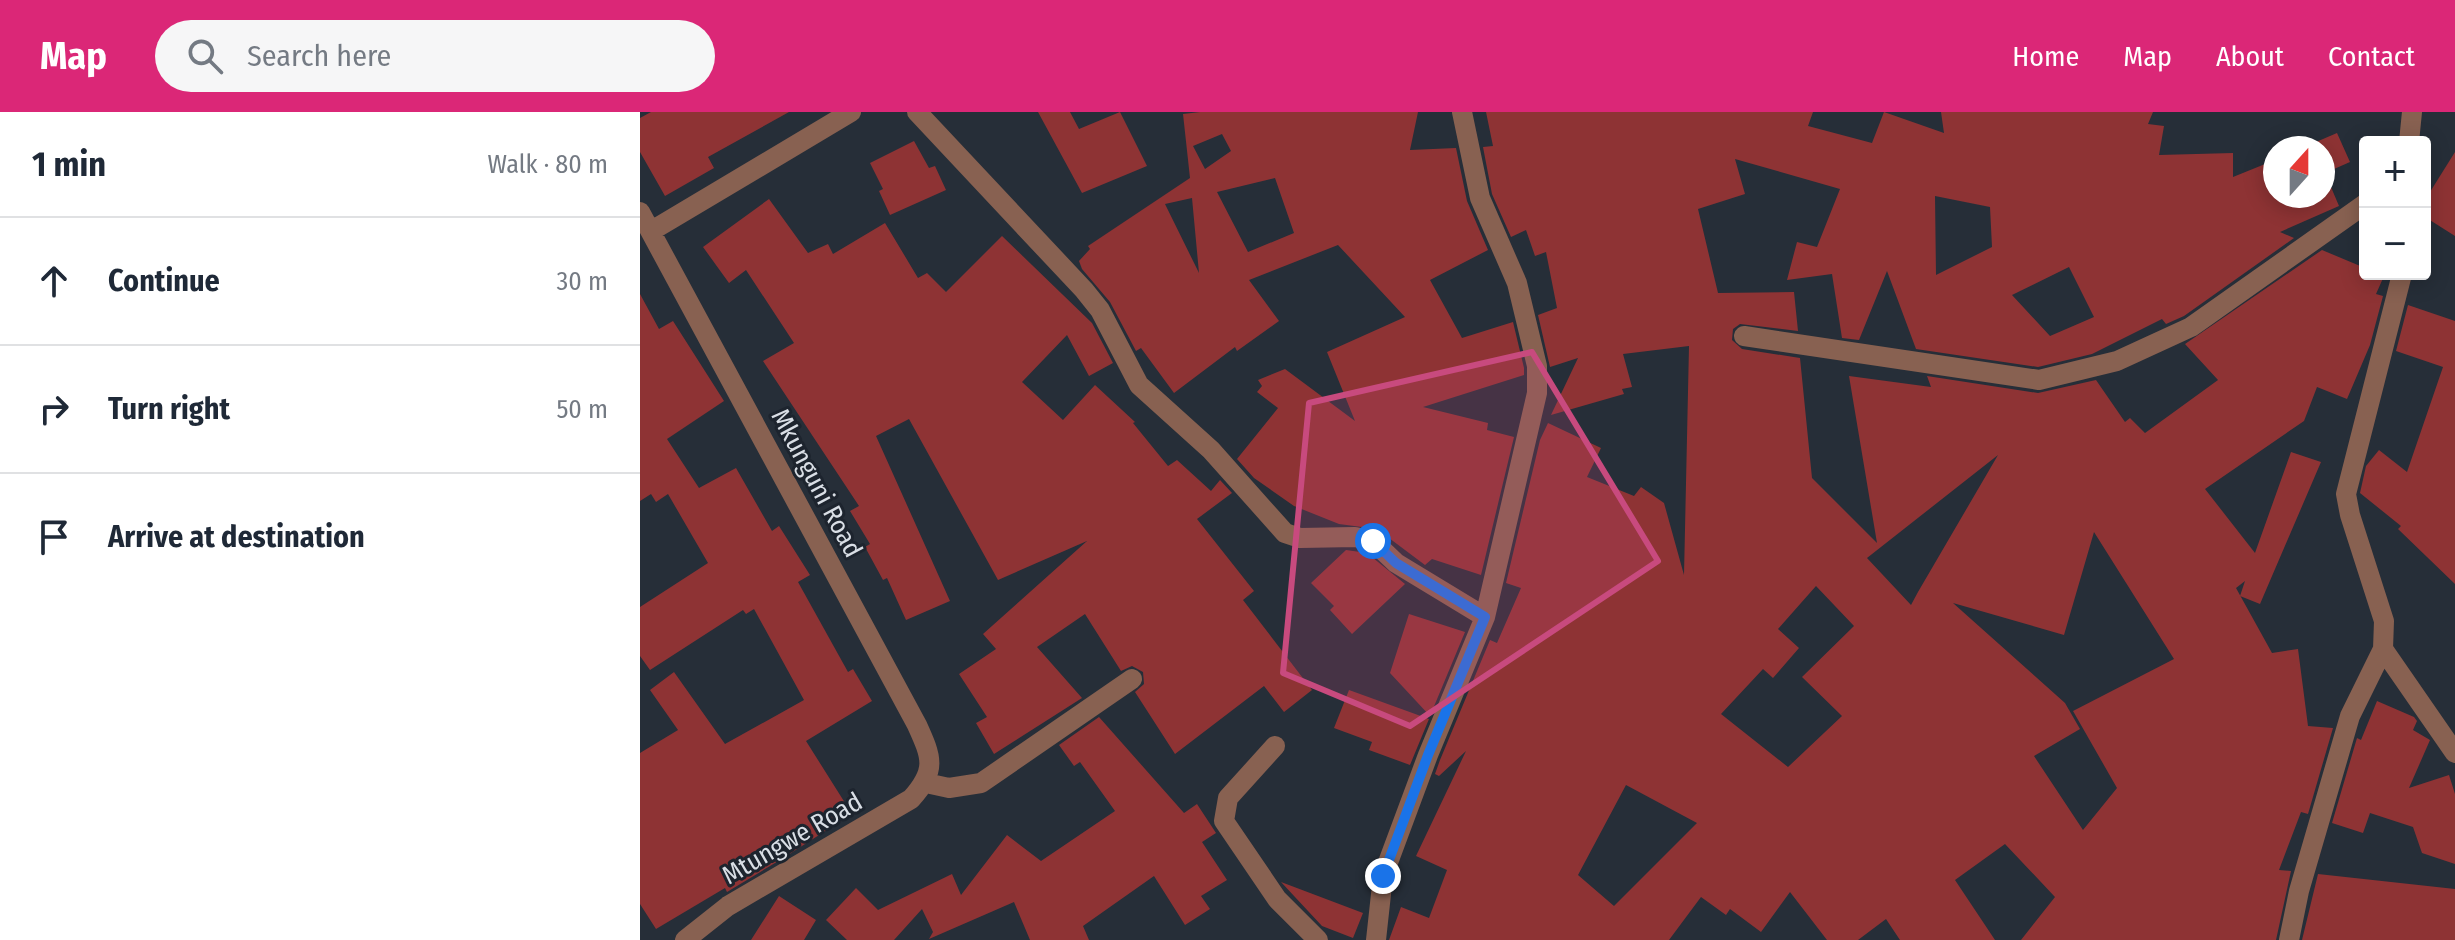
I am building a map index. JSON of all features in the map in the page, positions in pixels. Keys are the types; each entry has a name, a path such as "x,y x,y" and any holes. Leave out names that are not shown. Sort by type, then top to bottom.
{"street":[{"path":"653,230 851,112"},
{"path":"917,112 1084,290 1100,310 1139,385 1211,450 1285,533 1300,538 1355,537 1373,541 1396,563 1485,617"},
{"path":"1376,940 1383,876 1428,755 1485,617 1534,415 1537,366 1517,283 1480,198 1462,112"},
{"path":"2410,136 2412,112"},
{"path":"1744,336 2039,380 2117,361 2191,327 2359,208"},
{"name":"Mkunguni Road","path":"640,212 653,230 917,725 929,751 931,764 926,783"},
{"path":"2289,940 2306,863 2350,716 2383,649 2384,621 2346,494 2400,280"},
{"path":"2383,649 2455,753"},
{"path":"926,783 949,788 981,783 1132,679"},
{"path":"1275,746 1228,798 1224,821 1277,899 1318,940"},
{"name":"Mtungwe Road","path":"685,940 728,906 911,799 926,783"}],"highlighted area":[{"path":"1532,352 1658,561 1410,726 1283,673 1309,403"}],"building":[{"path":"651,112 789,112 708,157 714,168 665,196 640,152 640,118"},
{"path":"1038,112 1070,112 1079,129 1120,112 1147,166 1082,193"},
{"path":"1418,112 1410,150 1456,148 1467,201 1488,250 1430,280 1462,338 1513,322 1524,368 1524,375 1423,407 1488,423 1487,430 1514,437 1481,575 1432,559 1425,565 1377,529 1339,524 1294,506 1254,478 1237,459 1278,408 1257,392 1262,386 1258,380 1285,369 1355,421 1327,352 1405,317 1338,245 1249,280 1279,321 1237,351 1235,347 1174,393 1141,348 1136,351 1110,302 1082,269 1079,261 1090,249 1088,246 1190,178 1183,114","holes":["1222,134 1231,151 1205,169 1193,146","1275,178 1294,233 1248,252 1217,192","1192,198 1199,273 1165,204"]},
{"path":"1486,112 1813,112 1808,126 1872,143 1884,112 1944,133 1941,112 2153,112 2148,124 2164,126 2159,155 2233,153 2233,177 2263,165 2263,208 2334,208 2280,232 2294,238 2184,316 2166,324 2162,319 2092,354 2038,367 1916,349 1887,271 1859,340 1842,338 1832,274 1787,280 1797,242 1817,247 1840,189 1735,159 1745,194 1698,209 1718,293 1794,292 1798,331 1740,324 1733,329 1732,340 1742,349 1800,358 1812,478 1877,543 1849,376 1931,387 1927,376 2038,393 2096,380 2125,422 2130,418 2145,433 2218,380 2185,344 2322,250 2359,265 2359,280 2382,280 2376,294 2383,296 2370,345 2347,399 2317,387 2304,421 2205,489 2255,553 2291,452 2321,462 2260,604 2241,596 2272,653 2298,649 2308,726 2333,728 2308,814 2301,812 2279,870 2291,871 2276,940 2021,940 2055,897 2005,844 1955,880 1995,940 1900,940 1886,919 1858,940 1827,940 1790,892 1761,932 1730,909 1726,915 1701,897 1669,940 1389,940 1401,907 1429,918 1447,870 1416,856 1466,751 1439,776 1435,774 1440,760 1490,640 1497,643 1521,588 1506,583 1540,440 1548,423 1601,448 1587,477 1634,496 1641,487 1664,503 1684,575 1689,346 1623,354 1632,387 1622,389 1624,394 1551,415 1578,358 1550,367 1538,315 1557,308 1546,252 1535,256 1526,230 1511,237 1492,194 1483,147 1493,146","holes":["1935,196 1990,207 1992,247 1936,275","2069,267 2094,317 2050,336 2012,295","1998,455 1911,605 1867,558","2094,532 2174,659 2073,711 2117,788 2083,830 2034,756 2080,729 2065,703 1953,603 2064,635","2245,581 2240,596 2236,588","1816,586 1854,626 1802,677 1842,716 1788,767 1721,714 1763,669 1773,678 1799,648 1778,629","1626,785 1697,823 1614,906 1578,875"]},
{"path":"2337,133 2350,162 2335,169 2335,136 2330,136"},
{"path":"914,141 929,168 935,166 946,190 890,215 879,191 883,189 870,163"},
{"path":"2455,152 2455,236 2431,221 2431,190"},
{"path":"769,199 808,253 828,244 833,254 885,223 918,278 927,273 946,292 1002,236 1092,323 1113,363 1089,376 1067,335 1022,382 1063,420 1095,385 1135,422 1168,466 1177,460 1211,491 1220,480 1232,493 1197,519 1254,591 1243,600 1312,690 1284,712 1264,686 1175,754 1135,692 1144,684 1143,672 1132,666 1121,671 1085,614 1037,647 1082,698 994,754 976,723 987,717 959,674 996,649 983,634 1087,541 998,580 909,419 876,436 950,601 906,620 887,578 883,580 865,547 870,544 850,511 859,506 763,361 794,343 746,270 729,283 703,247"},
{"path":"640,294 659,329 673,321 724,401 667,439 699,488 736,468 772,531 779,526 810,575 798,582 848,672 853,669 872,701 806,741 852,814 727,892 725,888 656,929 640,904 640,753 678,730 650,690 674,672 725,744 804,700 754,609 746,614 743,610 650,670 640,656 640,607 708,563 668,494 656,502 651,494 640,501"},
{"path":"2408,305 2455,321 2455,584 2398,529 2401,526 2360,493 2366,466 2379,450 2407,472 2443,367 2396,351"},
{"path":"1346,550 1367,553 1405,584 1352,634 1330,610 1334,606 1311,583"},
{"path":"1409,614 1465,632 1430,716 1390,673"},
{"path":"1349,690 1429,719 1410,765 1369,750 1372,742 1334,728"},
{"path":"2377,701 2414,717 2417,721 2413,730 2430,740 2409,788 2449,775 2455,794 2455,864 2422,853 2413,827 2370,813 2363,833 2332,823 2357,738 2361,740"},
{"path":"1099,717 1184,813 1197,804 1216,833 1202,842 1227,880 1201,896 1210,909 1185,925 1154,876 1083,926 1089,940 1030,940 1014,902 929,939 933,932 922,909 894,940 847,940 826,920 856,888 878,910 952,874 961,895 1007,835 1041,861 1115,811 1080,762 1074,766 1059,745"},
{"path":"2318,874 2455,889 2455,940 2302,940"},
{"path":"1281,882 1363,913 1353,938 1322,926"},
{"path":"779,896 816,920 804,940 751,940"}],"route":[{"path":"1373,541 1396,563 1485,617 1428,755 1383,876"}]}
